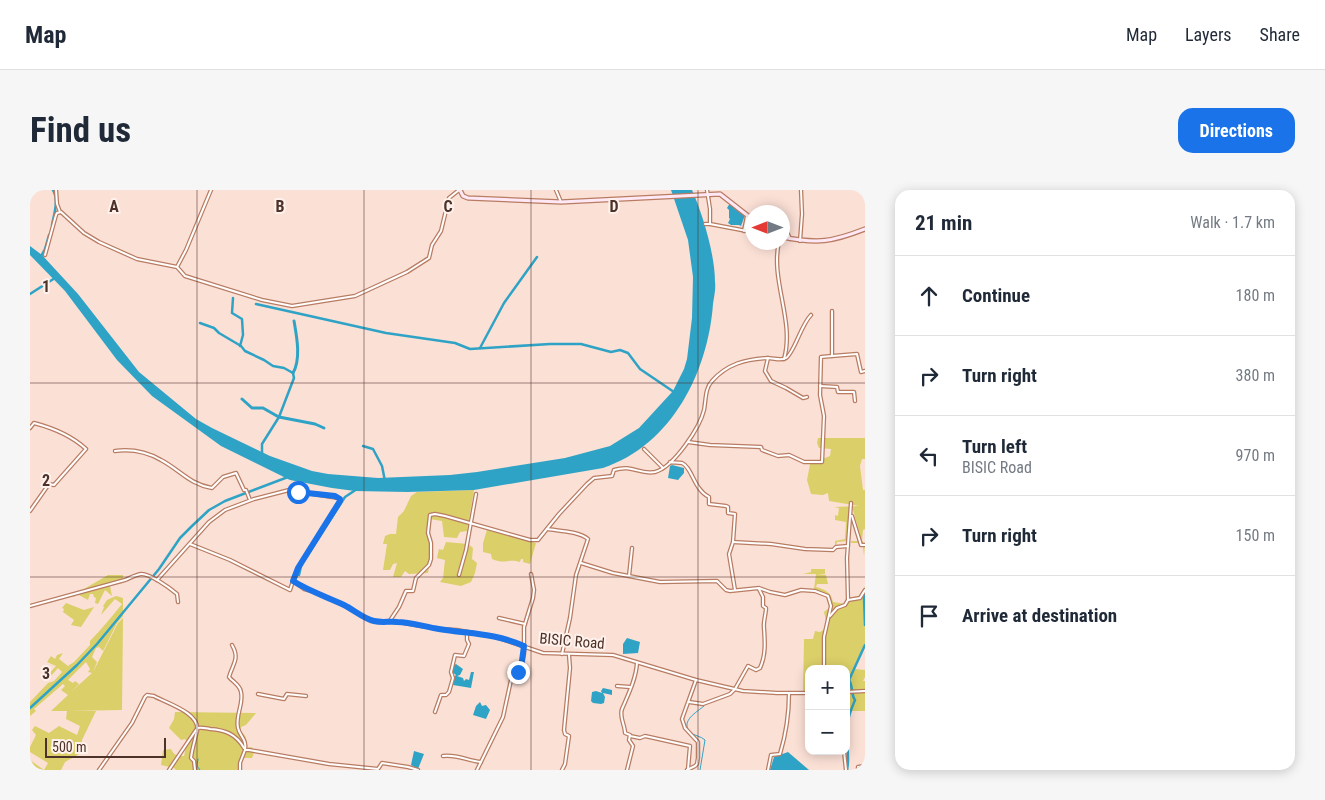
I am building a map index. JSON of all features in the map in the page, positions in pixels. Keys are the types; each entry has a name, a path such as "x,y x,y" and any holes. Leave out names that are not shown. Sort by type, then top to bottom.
{"main road":[{"path":"459,190 468,198 561,202 702,195 707,192 720,194 745,213"},
{"path":"790,239 816,242 834,240 865,229"}],"street":[{"path":"56,190 57,204 60,212 84,233 99,242 137,259 177,267 186,276 262,300 292,306 355,296 407,272 429,258 432,245 441,231 449,198 459,190"},
{"path":"177,267 211,190"},
{"path":"556,190 561,202"},
{"path":"800,241 801,190"},
{"path":"707,192 710,224"},
{"path":"45,254 57,212 60,212"},
{"path":"705,224 744,231 745,225"},
{"path":"778,250 777,270 783,295 787,342 784,359"},
{"path":"832,311 832,356"},
{"path":"389,622 400,607 406,591 413,591 418,574 429,565 432,554 428,533 430,515 435,514 532,541 539,539 582,488 594,478 612,476 614,470 628,467 656,472 670,462 688,442 702,417 708,387 712,381 734,364 768,358 784,359 789,356 806,320 811,315"},
{"path":"688,442 717,446 761,447 762,450 778,456 789,455 804,462 822,462 824,416 820,395 821,357 857,354 861,372 865,371"},
{"path":"768,358 765,371 771,381 803,398 807,397"},
{"path":"820,386 837,387 838,392 854,392 855,400"},
{"path":"30,428 34,423 50,428 66,436 86,450 54,485 49,484 30,511"},
{"path":"116,451 128,449 161,459 199,486 212,488 223,478 236,474 250,500"},
{"path":"644,449 662,468"},
{"path":"670,462 685,465 695,484 709,497 709,504 726,506 728,507 728,513 735,514 733,542 729,554 735,591"},
{"path":"158,580 190,544 220,513 250,500 289,490 335,496 340,500 298,568 290,590 230,560 190,544"},
{"path":"459,575 466,550 476,494"},
{"path":"830,616 837,608 845,605 848,600 848,546 851,503"},
{"path":"851,514 861,545 865,545"},
{"path":"546,529 587,537 588,541 575,579 570,618 562,654"},
{"path":"733,542 833,550 836,547 848,546"},
{"path":"629,576 632,548"},
{"path":"581,563 629,576 668,582 685,580 716,581 726,590 735,591 759,588 785,595 801,590 820,592 828,596 831,606 824,637 824,665"},
{"path":"30,606 125,580 138,574 146,574 158,580 177,594 178,602"},
{"path":"477,770 503,717 511,680 521,666 525,624 533,598 531,574"},
{"name":"BISIC Road","path":"293,581 304,589 316,592 371,620 503,638 543,653 613,655 696,680 735,689 760,692 805,693"},
{"path":"689,702 703,704 712,699 727,696 735,689 748,666 756,670 762,665 766,636 764,628 766,608 763,606 763,597 759,588"},
{"path":"848,600 860,598 865,590"},
{"path":"499,618 525,624"},
{"path":"434,712 441,695 446,695 449,692 453,678 451,673 455,655 464,656 469,646 467,632"},
{"path":"232,645 236,652 235,663 229,676 239,686 241,692 242,702 237,718 240,733 245,740 245,750 240,763 240,770"},
{"path":"562,770 565,764 569,738 569,735 565,734 564,730 570,668 569,654"},
{"path":"637,663 636,675 621,715 625,733 639,738 645,736 690,746 688,770"},
{"path":"688,770 698,764 699,746 682,719 696,680"},
{"path":"617,686 630,687"},
{"path":"850,692 865,691"},
{"path":"768,770 771,754 780,754 783,746 789,693"},
{"path":"258,694 284,699 287,694 306,696"},
{"path":"100,770 132,723 145,696 148,695 189,713 194,718 197,728 191,758 194,762 195,770"},
{"path":"197,728 216,729 235,736 245,750"},
{"path":"169,770 197,728"},
{"path":"627,770 633,746 629,740 630,736"},
{"path":"245,750 263,751 329,764 378,769 382,763 418,770"},
{"path":"844,755 846,770"},
{"path":"443,756 460,756 471,761 481,762"},
{"path":"858,770 858,767 865,766"}],"shaded area":[{"path":"818,438 865,438 865,459 862,459 860,466 863,490 865,490 865,529 863,530 862,541 865,544 864,556 863,547 860,546 860,543 851,543 851,541 860,541 860,534 852,507 847,541 837,542 835,545 835,541 845,539 846,522 835,520 835,515 838,516 839,508 834,507 859,506 829,501 828,493 823,495 811,494 807,480 810,464 830,456 831,449 819,448"},
{"path":"474,490 467,531 460,532 457,538 444,537 442,521 430,519 428,532 431,554 428,573 409,574 405,571 401,577 393,577 397,563 393,564 390,570 383,570 387,544 383,544 385,536 396,534 398,517 404,511 411,496 417,492"},
{"path":"487,530 536,543 530,564 523,562 523,559 520,562 497,561 492,559 491,554 483,552 483,543"},
{"path":"446,542 468,544 473,548 472,559 477,563 471,582 461,586 440,582 443,578 445,560 437,558 439,549 443,550"},
{"path":"811,569 825,569 825,574 817,574 826,575 828,584 817,584 816,587 827,592 833,602 846,604 850,600 848,598 863,595 865,586 865,645 854,669 865,670 863,681 865,681 865,691 850,693 850,665 805,665 805,692 803,692 804,639 813,639 815,631 820,632 825,629 824,612 829,608 831,600 822,592 804,592 804,589 814,589 816,574 803,574 811,572"},
{"path":"108,575 123,575 123,583 116,583 110,586 112,596 105,590 98,604 95,603 96,598 93,594 90,594 88,600 77,594 74,597 72,596"},
{"path":"116,596 123,598 123,616 117,623 103,651 99,647 96,648 92,657 97,662 93,672 118,623 123,618 122,710 68,711 96,711 82,740 81,753 65,762 61,770 44,770 48,763 30,752 30,747 36,735 32,730 35,726 49,733 59,726 77,735 80,726 66,719 67,711 51,711 68,695 61,690 65,686 63,684 34,709 36,711 30,716 30,702 48,683 54,681 62,672 58,668 51,676 46,677 56,666 47,662 51,656 55,659 57,655 63,653 59,659 68,666 74,662 122,604 115,599 101,615 107,600","holes":["86,662 90,669 88,672 92,673 71,692 79,684 68,680"]},
{"path":"66,603 84,610 94,607 81,627 71,625 74,620 63,612 64,609 62,608"},
{"path":"865,692 865,711 850,711 850,693"},
{"path":"175,712 256,713 246,725 241,727 240,731 246,738 246,748 252,747 254,753 252,758 242,758 240,763 241,770 176,770 161,765 163,750 171,749 176,755 184,756 187,742 185,739 181,740 169,728 174,719"},
{"path":"30,760 44,770 30,770"}],"water":[{"path":"671,190 692,190 708,235 715,285 710,330 694,380 682,403 667,424 649,442 627,457 603,468 474,490 407,492 355,491 332,488 290,480 221,446 152,396 117,360 65,291 30,255 30,246 42,255 78,294 139,372 196,419 212,428 270,456 312,471 378,478 450,475 565,458 610,446 639,428 673,391 687,359 692,318 693,277 688,240"},
{"path":"730,203 745,215 741,226 728,223 730,219 727,208"},
{"path":"670,466 684,468 684,473 678,480 668,478"},
{"path":"627,638 640,642 638,653 623,654 623,644"},
{"path":"456,664 463,669 460,675 457,676 463,678 464,681 466,679 469,680 471,672 474,672 471,688 453,685 456,675 452,672"},
{"path":"603,688 612,690 612,695 603,693 605,697 604,703 593,703 591,701 592,692 602,693"},
{"path":"480,702 482,706 486,705 490,710 486,719 473,715 476,706"},
{"path":"414,751 424,754 418,769 411,765"},
{"path":"788,752 809,770 770,770 774,757"}],"waterway":[{"path":"52,225 56,203 53,190"},
{"path":"40,258 49,235"},
{"path":"480,348 504,303 537,257"},
{"path":"30,294 55,278"},
{"path":"233,298 232,313 242,319 243,335 240,346"},
{"path":"256,304 386,333 455,343 470,349 581,344 611,352 620,350 628,353 640,369 674,392"},
{"path":"293,373 298,355 294,321"},
{"path":"200,323 214,328 241,346 245,351 273,366 284,368 293,373 294,378 279,417"},
{"path":"242,399 252,408 263,408 277,416"},
{"path":"262,456 262,444 279,417 277,416"},
{"path":"279,417 315,424 324,428"},
{"path":"363,446 373,449 382,466 385,481"},
{"path":"30,708 97,644 159,569 180,538 209,510 225,501 288,477"},
{"path":"307,556 345,497 357,489"},
{"path":"299,575 302,562"},
{"path":"865,594 865,625"},
{"path":"847,770 847,727 855,700 849,680 865,645"},
{"path":"700,770 705,740 690,732 687,724 691,717 704,706"},
{"path":"198,759 197,766 200,770"}],"route":[{"path":"298,492 335,496 340,501 298,568 293,581 304,589 316,592 377,622 398,622 496,636 524,646 524,654 518,672"}]}
